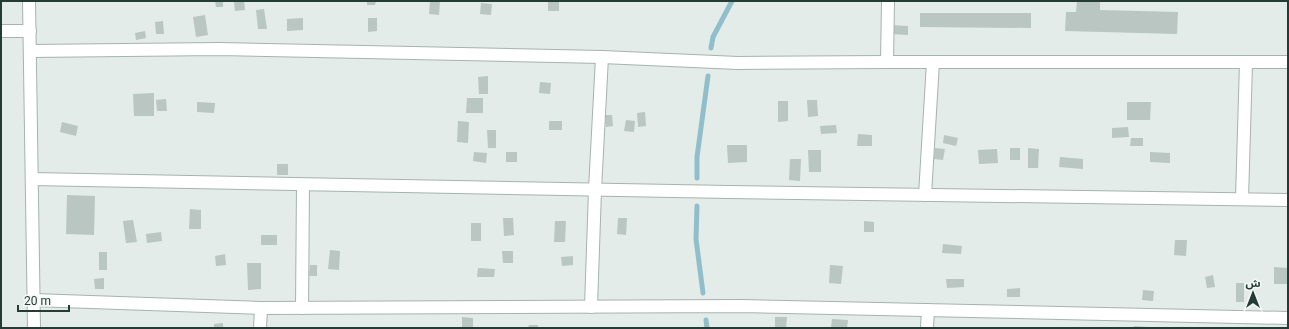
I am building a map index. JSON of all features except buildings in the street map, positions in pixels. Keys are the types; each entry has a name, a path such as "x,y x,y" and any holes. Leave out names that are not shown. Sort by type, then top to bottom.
{"street":[{"path":"29,1 34,328"},
{"path":"887,62 888,1"},
{"path":"1,31 30,31"},
{"path":"30,51 219,49 602,57 738,63 1288,62"},
{"path":"591,307 602,57"},
{"path":"925,195 933,62"},
{"path":"1242,200 1246,62"},
{"path":"32,179 595,190 1288,200"},
{"path":"302,308 303,185"},
{"path":"33,300 261,308 741,306 928,310 1232,322 1288,318"},
{"path":"260,328 261,308"},
{"path":"927,328 928,310"}],"waterway":[{"path":"711,48 713,37 732,1"},
{"path":"697,178 697,157 708,76"},
{"path":"697,206 696,239 703,293"},
{"path":"706,320 707,328"}]}
